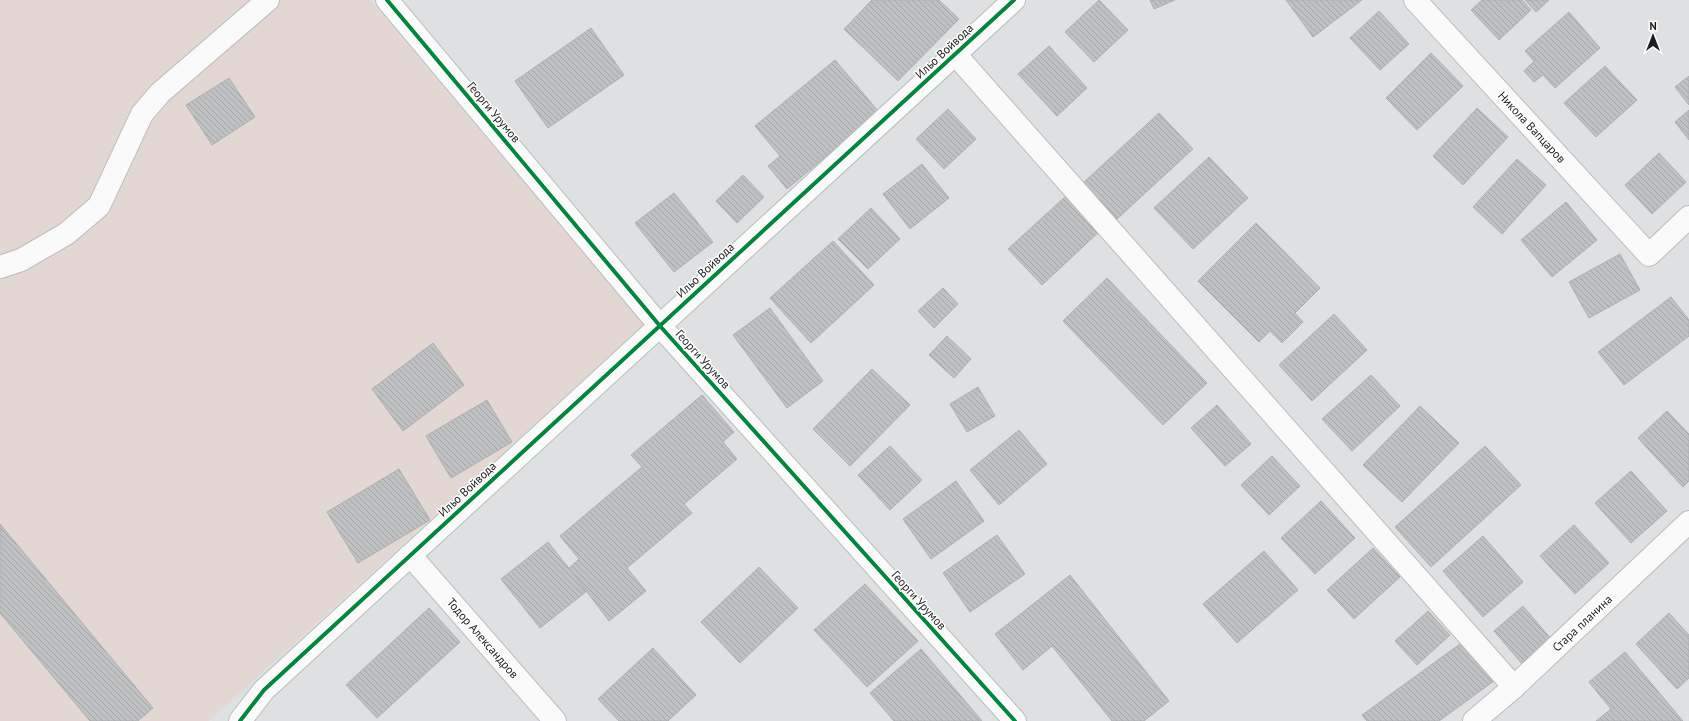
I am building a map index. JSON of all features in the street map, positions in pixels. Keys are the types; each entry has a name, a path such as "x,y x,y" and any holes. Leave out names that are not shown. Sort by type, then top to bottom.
{"street":[{"path":"0,267 21,260 66,234 99,206 142,114 160,93 268,0"},
{"name":"Георги Урумов","path":"387,0 660,326 1015,721"},
{"name":"Ильо Войвода","path":"240,721 264,690 1014,0"},
{"name":"Никола Вапцаров","path":"1415,0 1649,254 1689,217"},
{"path":"955,54 1514,687"},
{"name":"Стара планина","path":"1474,721 1514,687 1689,522"},
{"name":"Тодор Александров","path":"410,555 556,721"}],"shaded area":[{"path":"0,0 370,0 644,325 209,721 0,721"}],"building":[{"path":"872,0 939,0 959,19 898,81 844,29"},
{"path":"1099,0 1128,30 1094,62 1065,32"},
{"path":"1150,0 1175,0 1154,9"},
{"path":"1286,0 1362,0 1313,37"},
{"path":"1482,0 1522,0 1531,10 1499,40 1471,10"},
{"path":"1525,0 1549,0 1536,12"},
{"path":"1379,11 1409,44 1380,70 1350,38"},
{"path":"1569,12 1600,48 1555,88 1543,75 1534,82 1524,71 1534,61 1525,51"},
{"path":"591,28 624,75 548,128 515,81"},
{"path":"1049,46 1087,88 1057,116 1018,74"},
{"path":"1431,53 1463,86 1417,130 1386,98"},
{"path":"835,60 879,112 787,189 768,166 780,156 755,126"},
{"path":"1605,66 1637,100 1596,137 1564,103"},
{"path":"1689,76 1689,105 1675,87"},
{"path":"229,78 255,117 212,145 186,105"},
{"path":"1477,108 1508,137 1463,185 1433,156"},
{"path":"948,109 976,139 944,169 916,139"},
{"path":"1689,110 1689,140 1675,122"},
{"path":"1159,113 1193,149 1117,219 1083,183"},
{"path":"1659,153 1686,182 1652,214 1625,185"},
{"path":"1209,157 1248,198 1193,249 1154,208"},
{"path":"1517,159 1546,185 1502,234 1473,207"},
{"path":"922,164 949,198 910,229 883,194"},
{"path":"743,175 764,197 737,223 716,201"},
{"path":"674,193 713,242 674,272 635,223"},
{"path":"1067,195 1100,231 1042,285 1008,249"},
{"path":"1566,202 1597,240 1552,277 1521,240"},
{"path":"871,208 900,239 868,269 838,239"},
{"path":"1256,223 1320,288 1295,313 1303,322 1282,343 1270,331 1259,342 1198,281"},
{"path":"833,241 874,285 811,343 770,298"},
{"path":"1620,254 1640,290 1589,318 1569,282"},
{"path":"1107,278 1207,383 1163,425 1063,321"},
{"path":"943,288 958,304 934,328 918,311"},
{"path":"1671,297 1689,320 1689,336 1624,385 1598,352"},
{"path":"770,308 823,381 787,408 733,335"},
{"path":"1334,314 1367,350 1312,401 1279,365"},
{"path":"947,336 971,359 954,378 929,355"},
{"path":"433,343 464,385 403,431 372,389"},
{"path":"872,369 910,405 850,466 813,429"},
{"path":"1371,375 1400,406 1352,451 1322,419"},
{"path":"978,387 995,416 967,432 950,404"},
{"path":"702,395 734,432 723,442 737,459 684,504 692,513 627,568 646,591 609,621 569,568 579,559 560,536 642,467 631,455"},
{"path":"487,400 512,442 451,478 426,436"},
{"path":"1217,405 1251,444 1225,466 1191,428"},
{"path":"1420,406 1459,443 1402,502 1363,465"},
{"path":"1667,411 1689,434 1689,481 1683,487 1638,438"},
{"path":"1019,430 1047,464 999,505 970,470"},
{"path":"890,446 922,480 890,510 858,475"},
{"path":"1485,446 1521,485 1431,567 1395,527"},
{"path":"1272,456 1300,486 1269,515 1241,485"},
{"path":"399,469 430,520 358,563 327,512"},
{"path":"1631,471 1667,511 1631,543 1595,503"},
{"path":"956,481 984,521 931,559 903,519"},
{"path":"1321,501 1355,538 1315,574 1281,538"},
{"path":"0,524 153,708 138,721 90,721 0,613"},
{"path":"1574,525 1609,563 1575,594 1540,556"},
{"path":"997,535 1025,574 970,612 943,573"},
{"path":"1483,536 1523,582 1483,617 1443,571"},
{"path":"548,542 587,591 540,628 501,579"},
{"path":"1373,548 1400,577 1354,619 1327,590"},
{"path":"1264,551 1298,590 1237,643 1203,604"},
{"path":"759,567 798,608 740,663 701,622"},
{"path":"1070,575 1169,701 1144,721 1112,721 1052,646 1023,670 995,634"},
{"path":"865,584 918,641 867,687 814,630"},
{"path":"1523,606 1552,640 1523,665 1494,631"},
{"path":"429,608 460,642 377,718 346,685"},
{"path":"1428,611 1450,635 1417,665 1395,641"},
{"path":"1669,613 1689,635 1689,678 1677,689 1636,644"},
{"path":"1464,641 1494,681 1439,721 1367,721 1362,715"},
{"path":"653,648 696,695 668,721 619,721 598,699"},
{"path":"921,649 982,721 894,721 870,693"},
{"path":"1625,652 1683,721 1596,721 1611,709 1589,682"}],"cycle path":[{"path":"387,0 660,326 1015,721"},
{"path":"240,721 264,690 1014,0"}]}
